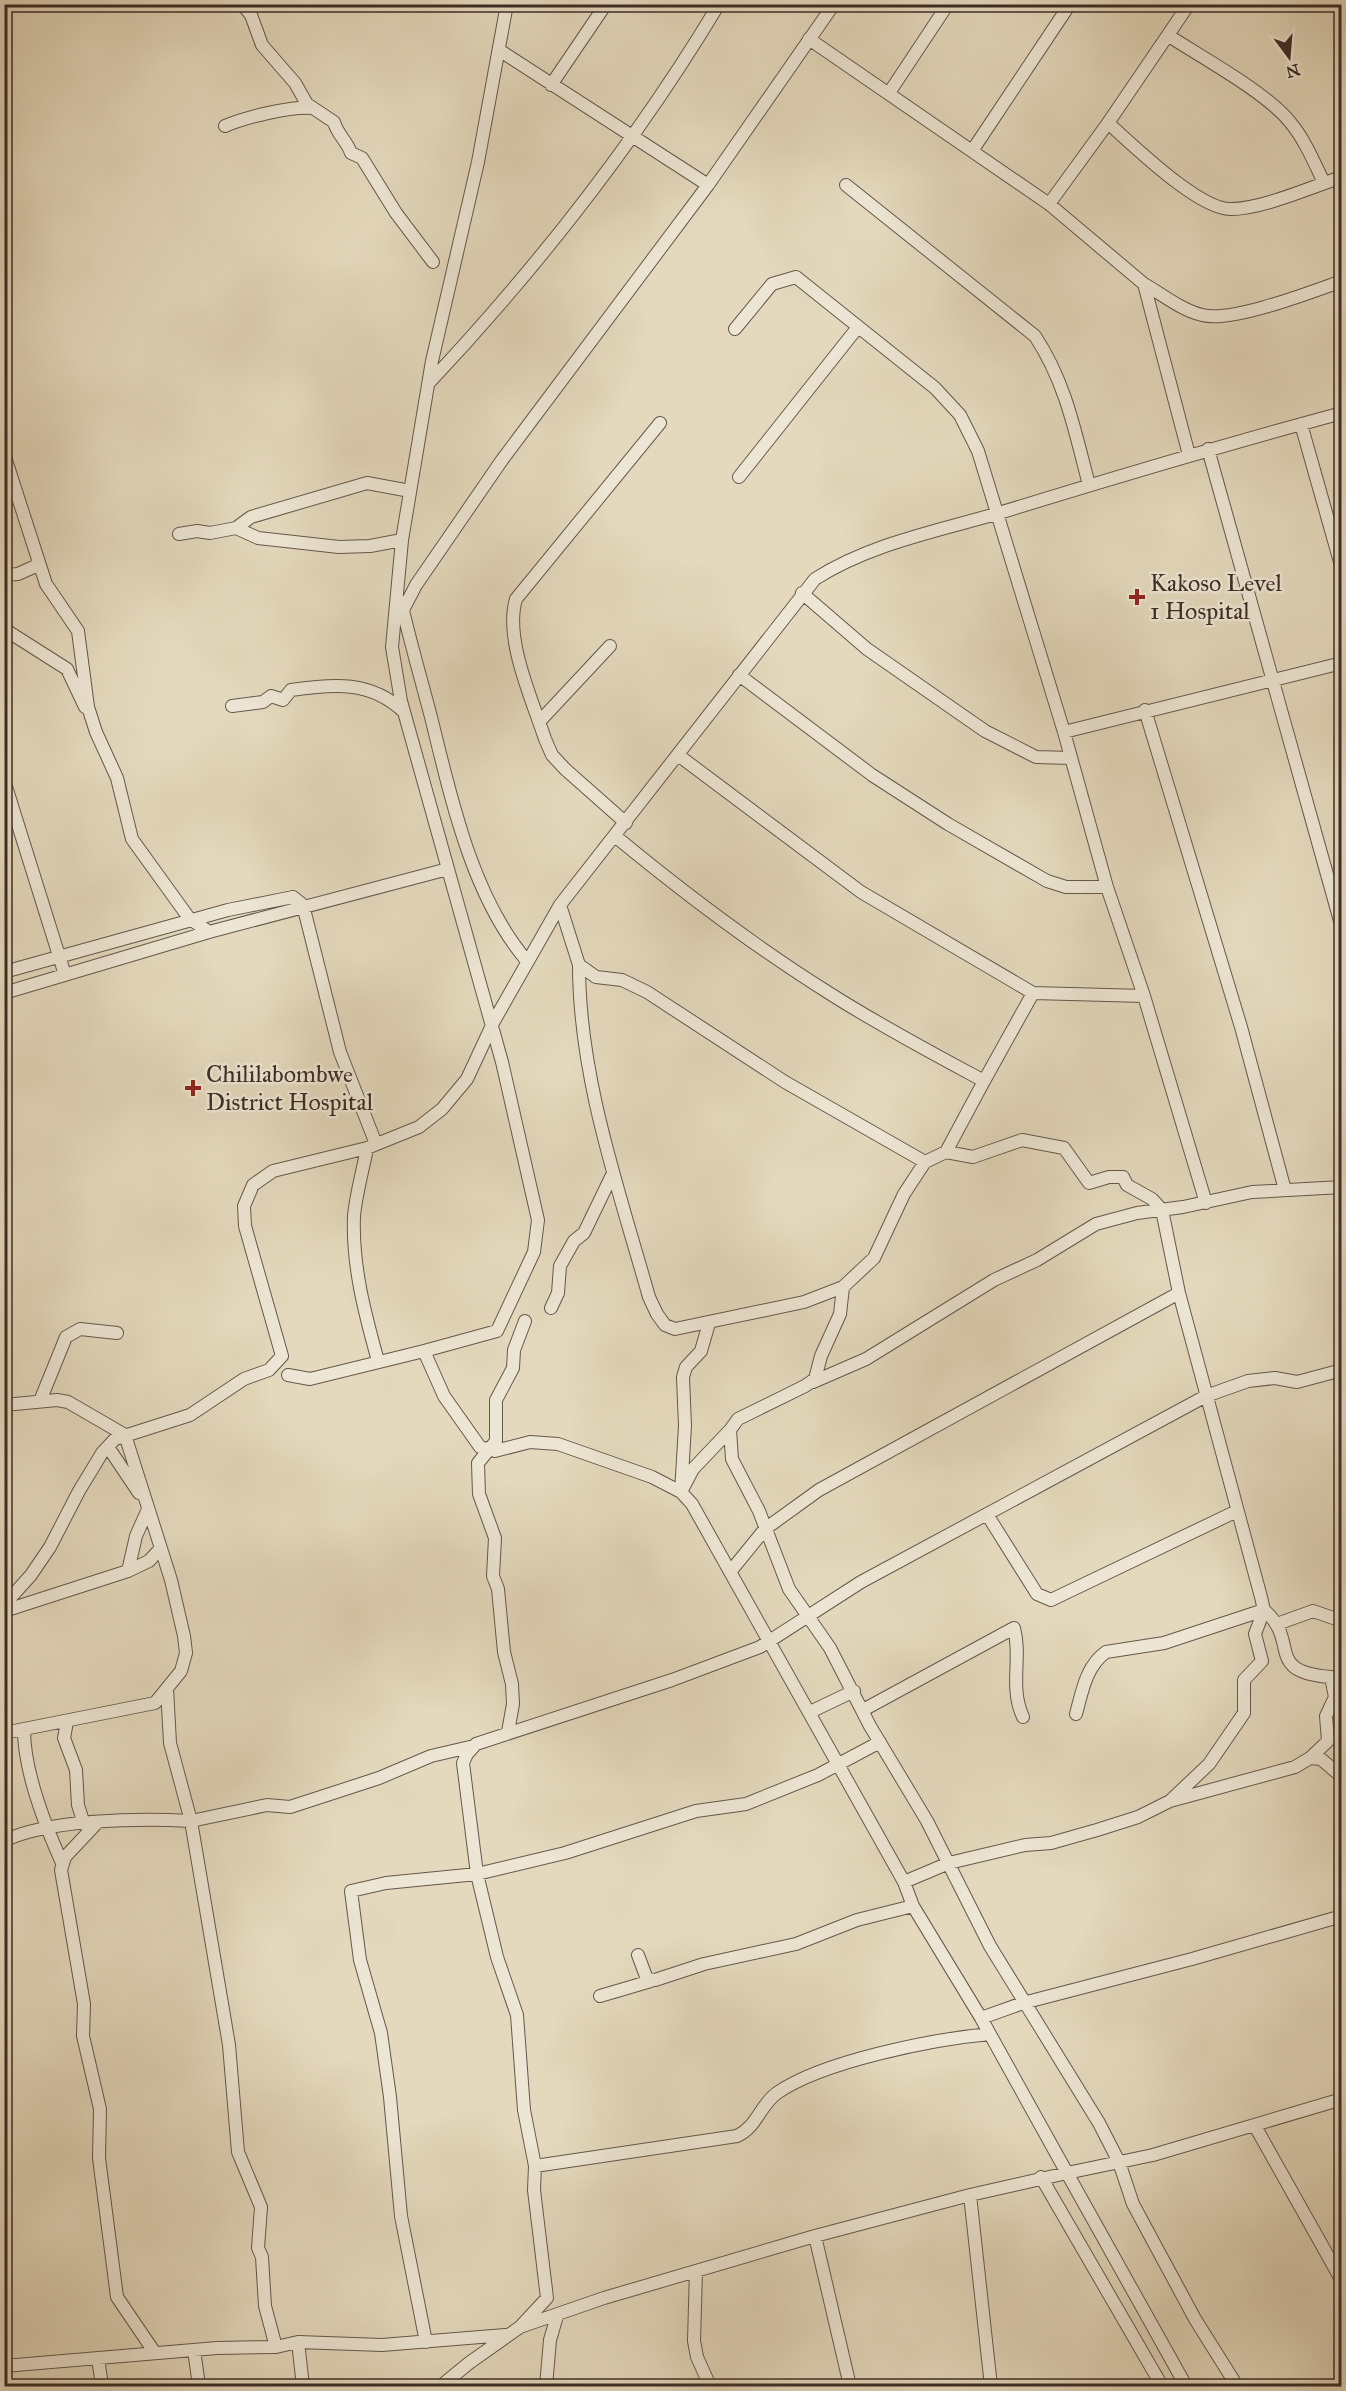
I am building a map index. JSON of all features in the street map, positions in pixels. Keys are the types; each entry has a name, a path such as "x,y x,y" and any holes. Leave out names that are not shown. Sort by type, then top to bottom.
{"street":[{"path":"242,4 251,15 262,45 312,108 334,122 336,131 346,140 351,153 362,158 396,213 433,262"},
{"path":"288,1375 310,1379 497,1331 534,1252 538,1220 492,1025 404,712 392,647 402,540 428,384 478,162 507,4"},
{"path":"551,85 606,4"},
{"path":"428,384 492,314 632,135 718,4"},
{"path":"403,610 416,585 502,460 738,146 834,4"},
{"path":"889,93 948,4"},
{"path":"972,151 1071,4"},
{"path":"1049,204 1170,36 1189,4"},
{"path":"1170,36 1274,106 1290,121 1324,183"},
{"path":"809,39 1049,204 1144,284 1189,310 1210,317 1252,309 1341,281"},
{"path":"500,50 708,185"},
{"path":"225,126 240,119 278,113 296,107 312,108"},
{"path":"1108,123 1176,182 1216,208 1231,209 1250,206 1341,177"},
{"path":"846,184 1035,336 1053,363 1065,396 1089,485"},
{"path":"735,329 772,284 796,277 935,388 960,415 978,451 998,513 1064,732 1107,887 1144,996 1206,1203"},
{"path":"1144,284 1189,455"},
{"path":"739,477 858,327"},
{"path":"4,1605 37,1566 79,1491 115,1439 190,1415 244,1379 269,1370 282,1356 245,1226 244,1206 253,1185 273,1171 371,1146 419,1127 442,1109 467,1079 492,1025 561,905 815,579 856,557 1208,449 1341,413"},
{"path":"626,823 558,762 548,747 513,634 511,615 516,599 660,423"},
{"path":"1300,424 1341,569"},
{"path":"1208,449 1273,680 1336,887 1341,928"},
{"path":"4,454 38,565 46,584 78,631 93,722"},
{"path":"179,534 197,531 210,533 236,528 251,517 366,483 410,491"},
{"path":"236,528 258,538 339,547 370,546 402,540"},
{"path":"4,575 18,574 38,565"},
{"path":"398,586 459,825 499,923 527,961"},
{"path":"802,593 867,649 985,731 1036,757 1071,758"},
{"path":"4,629 67,669 117,778 132,839 191,921 209,932"},
{"path":"539,722 610,646"},
{"path":"1064,732 1341,663"},
{"path":"739,675 872,775 1047,881 1066,887 1107,887"},
{"path":"232,706 263,702 271,696 283,700 291,690 339,684 388,697 404,712"},
{"path":"1145,710 1241,1027 1285,1190"},
{"path":"678,754 861,892 1033,993 1144,996"},
{"path":"4,780 65,975"},
{"path":"615,836 671,882 775,958 849,1005 984,1082"},
{"path":"4,993 209,932 448,869"},
{"path":"4,972 191,921 284,897 293,897 303,908 340,1052 371,1146 354,1215 359,1285 378,1361"},
{"path":"561,905 579,965 583,1025 613,1173 657,1314 665,1325 675,1329 804,1302 843,1287 874,1258 904,1194 925,1162 946,1152 1033,993"},
{"path":"579,965 596,977 622,980 647,992 785,1082 925,1162"},
{"path":"904,1882 949,1863 1025,1845 1050,1843 1097,1830 1138,1817 1170,1802 1295,1767 1310,1758 1328,1741 1326,1716 1335,1697 1331,1677 1304,1675 1290,1664 1277,1624 1264,1610 1179,1293 1162,1210 1152,1199 1127,1185 1124,1177 1109,1177 1089,1183 1064,1148 1022,1140 973,1158 946,1152"},
{"path":"551,1308 558,1293 560,1266 574,1241 584,1233 613,1173"},
{"path":"681,1492 693,1468 738,1419 812,1382 866,1359 994,1280 1051,1252 1079,1232 1113,1218 1206,1203 1252,1192 1341,1187"},
{"path":"812,1382 817,1375 821,1356 836,1325 843,1287"},
{"path":"730,1572 765,1529 819,1490 1179,1293"},
{"path":"508,1732 513,1704 512,1684 504,1652 498,1589 493,1576 495,1538 479,1494 478,1464 496,1441 496,1401 513,1368 515,1344 525,1321"},
{"path":"681,1492 685,1426 683,1377 686,1367 700,1351 709,1323"},
{"path":"40,1401 66,1337 80,1329 117,1333"},
{"path":"424,1351 451,1408 461,1417 477,1443 495,1451 530,1442 558,1444 652,1477 681,1492 692,1504 904,1882 913,1906 981,2018 1186,2386"},
{"path":"4,1841 46,1827 163,1820 191,1821 267,1805 290,1807 379,1778 431,1756 474,1746 508,1732 672,1680 760,1647 861,1582 988,1516 1206,1396 1248,1381 1275,1378 1297,1382 1341,1370"},
{"path":"4,1405 40,1401 68,1402 125,1435 171,1580 186,1653 181,1671 155,1702 67,1722 4,1733"},
{"path":"730,1430 732,1459 759,1511 789,1589 810,1615 854,1691 880,1742 949,1863 990,1947 1099,2123 1119,2162 1133,2204 1195,2319 1237,2386"},
{"path":"108,1447 147,1506"},
{"path":"128,1571 136,1536 147,1506"},
{"path":"988,1516 1037,1594 1051,1600 1237,1511"},
{"path":"4,1611 128,1571 149,1561 160,1549"},
{"path":"1077,1714 1082,1688 1090,1671 1106,1652 1164,1643 1264,1610"},
{"path":"1170,1802 1209,1764 1244,1713 1244,1680 1262,1661 1255,1634 1264,1610"},
{"path":"1277,1624 1313,1611 1341,1621"},
{"path":"863,1710 1014,1628 1018,1644 1014,1668 1018,1706 1023,1717"},
{"path":"167,1688 170,1743 191,1821 229,2045 238,2152 261,2207 258,2248 262,2257 265,2306 276,2347"},
{"path":"810,1712 854,1691"},
{"path":"67,1722 64,1738 76,1770 78,1805 84,1824"},
{"path":"24,1730 24,1745 46,1827 62,1863 84,2004 83,2036 100,2109 99,2158 117,2297 155,2353"},
{"path":"426,2342 401,2216 390,2097 381,2033 360,1960 351,1891 386,1882 477,1874 565,1853 696,1811 746,1804 838,1766 880,1742"},
{"path":"474,1746 464,1763 477,1874 497,1957 517,2015 524,2110 535,2166 534,2190 547,2298 520,2327"},
{"path":"1310,1758 1321,1759 1341,1778"},
{"path":"62,1863 97,1823"},
{"path":"600,1996 704,1964 796,1944 857,1920 913,1906"},
{"path":"981,2018 1023,2003 1192,1959 1341,1916"},
{"path":"638,1955 647,1979 651,1981"},
{"path":"535,2166 737,2136 752,2126 776,2094 802,2079 839,2066 924,2044 956,2037 990,2034"},
{"path":"441,2386 520,2327 696,2271 815,2236 1041,2177 1119,2162 1255,2126 1341,2100"},
{"path":"1255,2126 1341,2281"},
{"path":"1041,2177 1162,2386"},
{"path":"970,2195 991,2386"},
{"path":"815,2236 850,2386"},
{"path":"696,2271 694,2341 697,2357 710,2386"},
{"path":"546,2386 550,2340 557,2316"},
{"path":"4,2366 194,2350 276,2347 298,2342 382,2345 507,2335"},
{"path":"298,2342 303,2386"},
{"path":"194,2350 199,2386"},
{"path":"99,2358 102,2386"},
{"path":"1338,2386 1341,2379"}],"place":[{"name":"Kakoso Level 1 Hospital","path":"1137,597"},
{"name":"Chililabombwe District Hospital","path":"193,1088"}]}
